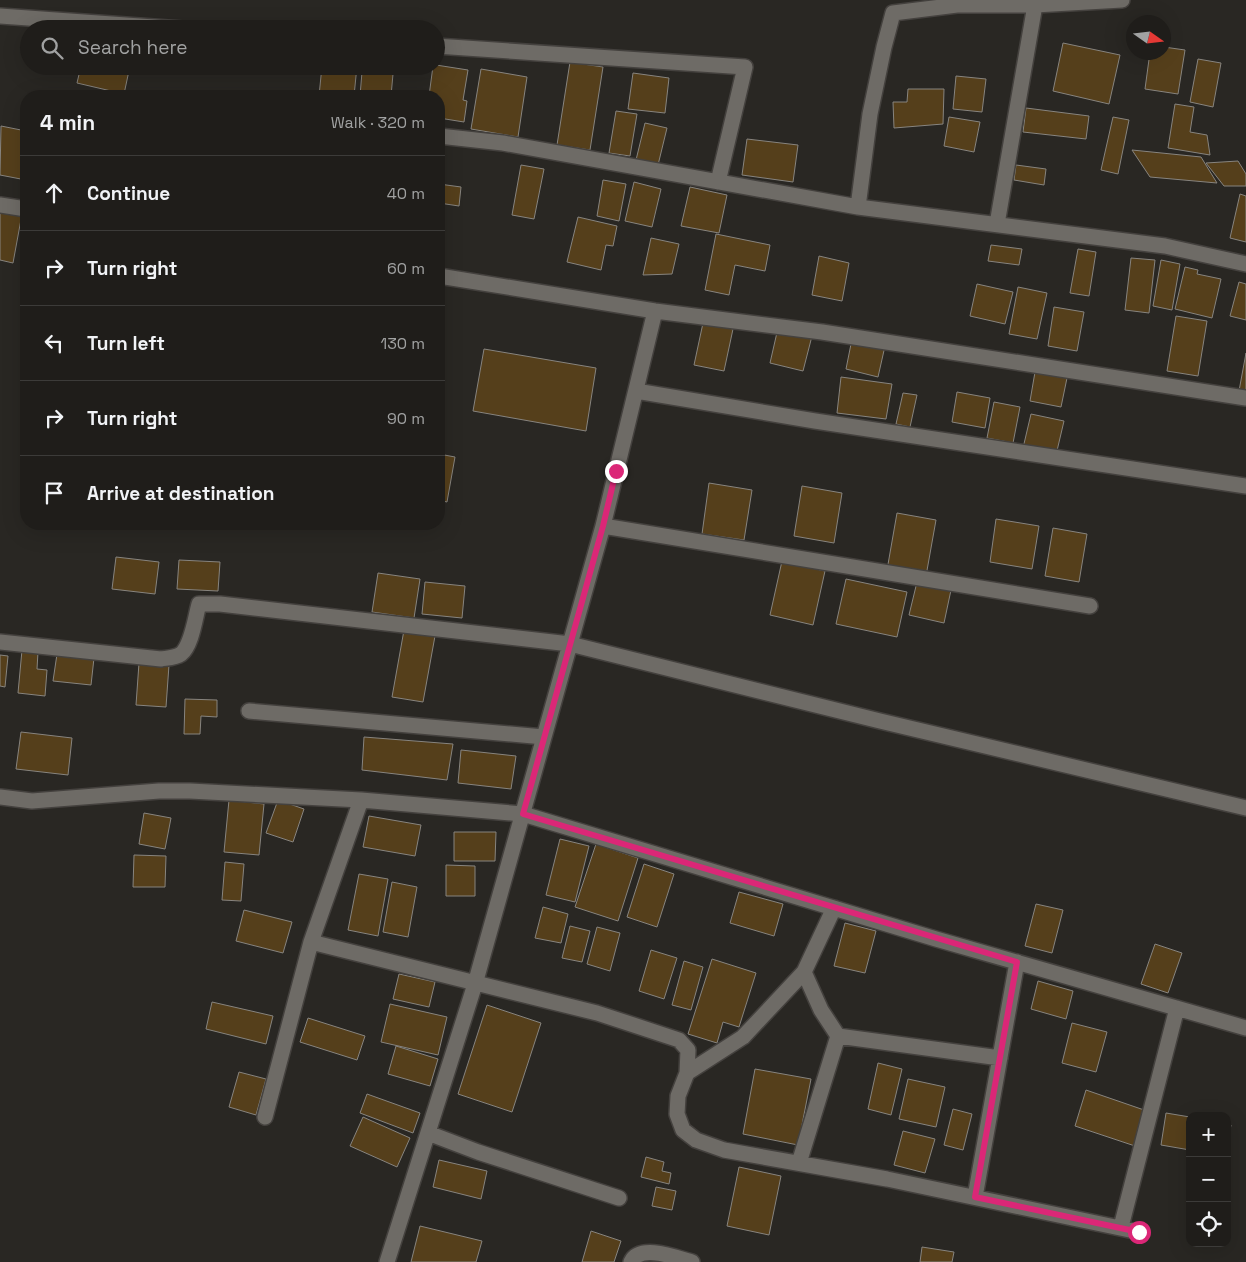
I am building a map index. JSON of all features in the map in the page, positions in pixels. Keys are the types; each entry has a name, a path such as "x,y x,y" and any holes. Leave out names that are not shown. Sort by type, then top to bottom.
{"street":[{"path":"858,207 870,114 893,7 1035,5 1122,0"},
{"path":"997,224 1035,5"},
{"path":"0,16 56,20"},
{"path":"445,47 745,67 718,182"},
{"path":"445,137 503,143 858,207 1165,246 1246,264"},
{"path":"0,205 20,208"},
{"path":"445,277 655,310 822,332 1246,398"},
{"path":"387,1262 475,984 523,814 603,526 655,310"},
{"path":"636,391 815,421 1246,486"},
{"path":"603,526 1090,606"},
{"path":"0,642 161,659 174,657 181,653 189,644 199,604 220,604 570,644 889,724 1246,808"},
{"path":"249,711 544,737"},
{"path":"0,797 32,801 159,791 190,791 362,800 523,814 834,908 1246,1028"},
{"path":"264,1117 311,942 362,800"},
{"path":"687,1073 743,1036 804,972 834,908"},
{"path":"311,942 596,1013 680,1040 688,1050 687,1073 678,1096 678,1114 683,1130 696,1140 724,1150 975,1197 1139,1232"},
{"path":"975,1197 1017,962"},
{"path":"804,972 821,1010 838,1036 1000,1058"},
{"path":"1121,1228 1177,1008"},
{"path":"799,1163 838,1036"},
{"path":"428,1133 478,1152 619,1198"},
{"path":"631,1262 633,1258 644,1252 663,1254 692,1262"}],"building":[{"path":"1063,43 1120,55 1109,104 1053,91"},
{"path":"1171,48 1185,50 1178,94 1145,89 1149,60 1171,60"},
{"path":"1198,59 1221,63 1213,107 1190,102"},
{"path":"570,62 603,67 590,150 557,145"},
{"path":"445,66 468,70 463,100 467,101 464,122 445,119 445,90 430,90 432,75 445,75"},
{"path":"481,69 527,77 518,137 471,129"},
{"path":"633,73 669,78 665,113 628,109"},
{"path":"79,75 128,75 125,90 107,90 77,83"},
{"path":"321,75 356,75 355,90 320,90"},
{"path":"362,75 393,75 392,90 360,90"},
{"path":"956,76 986,79 982,112 953,109"},
{"path":"908,89 944,89 943,124 894,128 893,102 907,102"},
{"path":"1175,104 1194,107 1190,132 1207,135 1210,155 1168,148"},
{"path":"1026,108 1089,116 1086,139 1023,132"},
{"path":"616,111 637,114 630,156 609,153"},
{"path":"949,117 980,122 974,152 944,146"},
{"path":"1113,117 1129,120 1118,174 1101,170"},
{"path":"645,123 667,128 658,165 636,160"},
{"path":"1,126 20,130 20,179 0,175"},
{"path":"747,139 798,145 793,182 742,175"},
{"path":"1132,150 1201,157 1217,183 1150,177"},
{"path":"1238,161 1246,174 1246,186 1224,186 1206,163"},
{"path":"521,165 544,169 534,219 512,215"},
{"path":"1016,165 1046,169 1044,185 1014,180"},
{"path":"603,180 626,184 619,221 597,216"},
{"path":"634,182 661,189 652,227 625,221"},
{"path":"445,185 461,187 459,206 445,204"},
{"path":"690,187 727,195 719,233 681,226"},
{"path":"1240,194 1246,196 1246,242 1230,238"},
{"path":"0,210 20,214 20,225 13,263 0,260"},
{"path":"578,217 617,226 613,246 606,245 601,270 567,262"},
{"path":"716,234 770,245 765,271 735,265 729,295 705,290"},
{"path":"651,238 679,244 672,274 643,275"},
{"path":"991,245 1022,249 1019,265 988,261"},
{"path":"1078,249 1096,252 1089,296 1070,293"},
{"path":"819,256 849,263 842,301 812,295"},
{"path":"1131,258 1155,260 1149,313 1125,310"},
{"path":"1161,260 1180,264 1172,310 1153,306"},
{"path":"1185,267 1198,270 1197,274 1221,279 1212,318 1175,309"},
{"path":"1239,282 1246,284 1246,320 1230,316"},
{"path":"977,284 1013,292 1005,324 970,316"},
{"path":"1018,287 1047,293 1037,339 1009,334"},
{"path":"1054,307 1084,312 1077,351 1048,346"},
{"path":"1176,316 1207,321 1198,376 1167,371"},
{"path":"703,323 733,329 724,371 694,365"},
{"path":"778,328 812,336 803,371 770,363"},
{"path":"852,339 885,346 878,377 846,369"},
{"path":"484,349 596,368 586,431 473,411"},
{"path":"1246,353 1246,393 1239,391"},
{"path":"1035,372 1067,378 1061,407 1030,401"},
{"path":"841,377 892,384 886,419 837,413"},
{"path":"957,392 990,398 985,428 952,422"},
{"path":"903,393 917,395 910,427 896,424"},
{"path":"994,402 1020,407 1013,443 987,438"},
{"path":"1031,414 1064,421 1056,455 1023,448"},
{"path":"445,455 455,457 447,502 445,502"},
{"path":"709,483 752,490 744,540 702,534"},
{"path":"802,486 842,493 834,543 794,536"},
{"path":"897,513 936,520 926,576 887,570"},
{"path":"996,519 1039,526 1032,569 990,562"},
{"path":"1053,528 1087,534 1079,582 1045,576"},
{"path":"116,557 159,562 155,594 112,589"},
{"path":"179,560 220,562 218,591 177,589"},
{"path":"782,561 825,571 813,625 770,615"},
{"path":"378,573 420,579 414,618 372,612"},
{"path":"846,579 907,592 897,637 836,624"},
{"path":"425,582 465,586 462,618 422,614"},
{"path":"917,582 951,590 944,623 909,615"},
{"path":"404,630 435,636 423,702 392,697"},
{"path":"22,650 38,652 37,669 47,670 45,696 18,693"},
{"path":"57,654 94,658 91,685 53,681"},
{"path":"0,655 8,656 5,687 0,686"},
{"path":"139,663 169,665 166,707 136,705"},
{"path":"185,699 217,700 217,717 201,716 200,734 184,734"},
{"path":"21,732 72,738 68,775 16,769"},
{"path":"364,737 453,744 447,780 362,770"},
{"path":"461,750 516,756 511,789 458,783"},
{"path":"229,800 264,804 259,855 224,852"},
{"path":"278,800 304,809 293,842 266,833"},
{"path":"144,813 171,818 165,849 139,844"},
{"path":"369,816 421,825 415,856 363,847"},
{"path":"454,832 496,832 495,861 454,861"},
{"path":"560,839 589,846 575,902 546,895"},
{"path":"596,844 638,858 618,921 575,907"},
{"path":"134,855 166,856 165,887 133,887"},
{"path":"225,862 244,864 241,901 222,900"},
{"path":"644,864 674,874 657,927 627,917"},
{"path":"446,865 475,866 475,896 446,896"},
{"path":"359,874 388,879 378,936 348,930"},
{"path":"392,882 417,887 408,937 383,932"},
{"path":"739,892 783,904 774,936 730,923"},
{"path":"1036,904 1063,910 1052,953 1025,946"},
{"path":"543,907 568,914 561,943 535,938"},
{"path":"244,910 292,922 283,953 236,941"},
{"path":"845,923 876,931 865,973 834,966"},
{"path":"570,926 590,931 582,962 562,958"},
{"path":"597,927 620,933 610,971 587,964"},
{"path":"1155,944 1182,953 1168,993 1141,984"},
{"path":"651,950 677,958 664,999 639,991"},
{"path":"712,959 756,973 739,1027 723,1022 717,1043 688,1034"},
{"path":"684,961 703,967 691,1010 672,1005"},
{"path":"399,974 435,982 429,1007 393,999"},
{"path":"1038,981 1073,991 1066,1019 1031,1009"},
{"path":"212,1002 273,1016 266,1044 206,1029"},
{"path":"390,1004 447,1017 438,1055 381,1042"},
{"path":"487,1005 541,1023 512,1112 458,1094"},
{"path":"308,1018 365,1036 357,1060 300,1042"},
{"path":"1072,1023 1107,1032 1096,1072 1062,1063"},
{"path":"396,1046 438,1059 430,1086 388,1074"},
{"path":"878,1063 902,1069 891,1115 868,1109"},
{"path":"755,1069 811,1079 798,1145 743,1134"},
{"path":"239,1072 266,1079 256,1115 229,1107"},
{"path":"908,1079 945,1087 936,1127 899,1119"},
{"path":"1086,1090 1147,1111 1135,1146 1075,1126"},
{"path":"367,1094 420,1113 413,1133 360,1113"},
{"path":"953,1109 972,1114 963,1150 944,1145"},
{"path":"1166,1113 1186,1116 1186,1149 1161,1145"},
{"path":"363,1117 410,1138 397,1167 350,1146"},
{"path":"903,1131 935,1139 925,1173 894,1165"},
{"path":"646,1157 664,1162 662,1171 671,1173 669,1184 641,1177"},
{"path":"439,1160 487,1171 481,1199 433,1187"},
{"path":"739,1167 781,1176 769,1235 727,1226"},
{"path":"656,1187 676,1191 672,1210 652,1206"},
{"path":"420,1226 482,1241 476,1262 411,1262"},
{"path":"591,1231 621,1241 614,1262 582,1262"},
{"path":"922,1247 954,1252 952,1262 920,1262"}],"route":[{"path":"616,471 603,526 523,814 1017,962 975,1197 1139,1232"}]}
